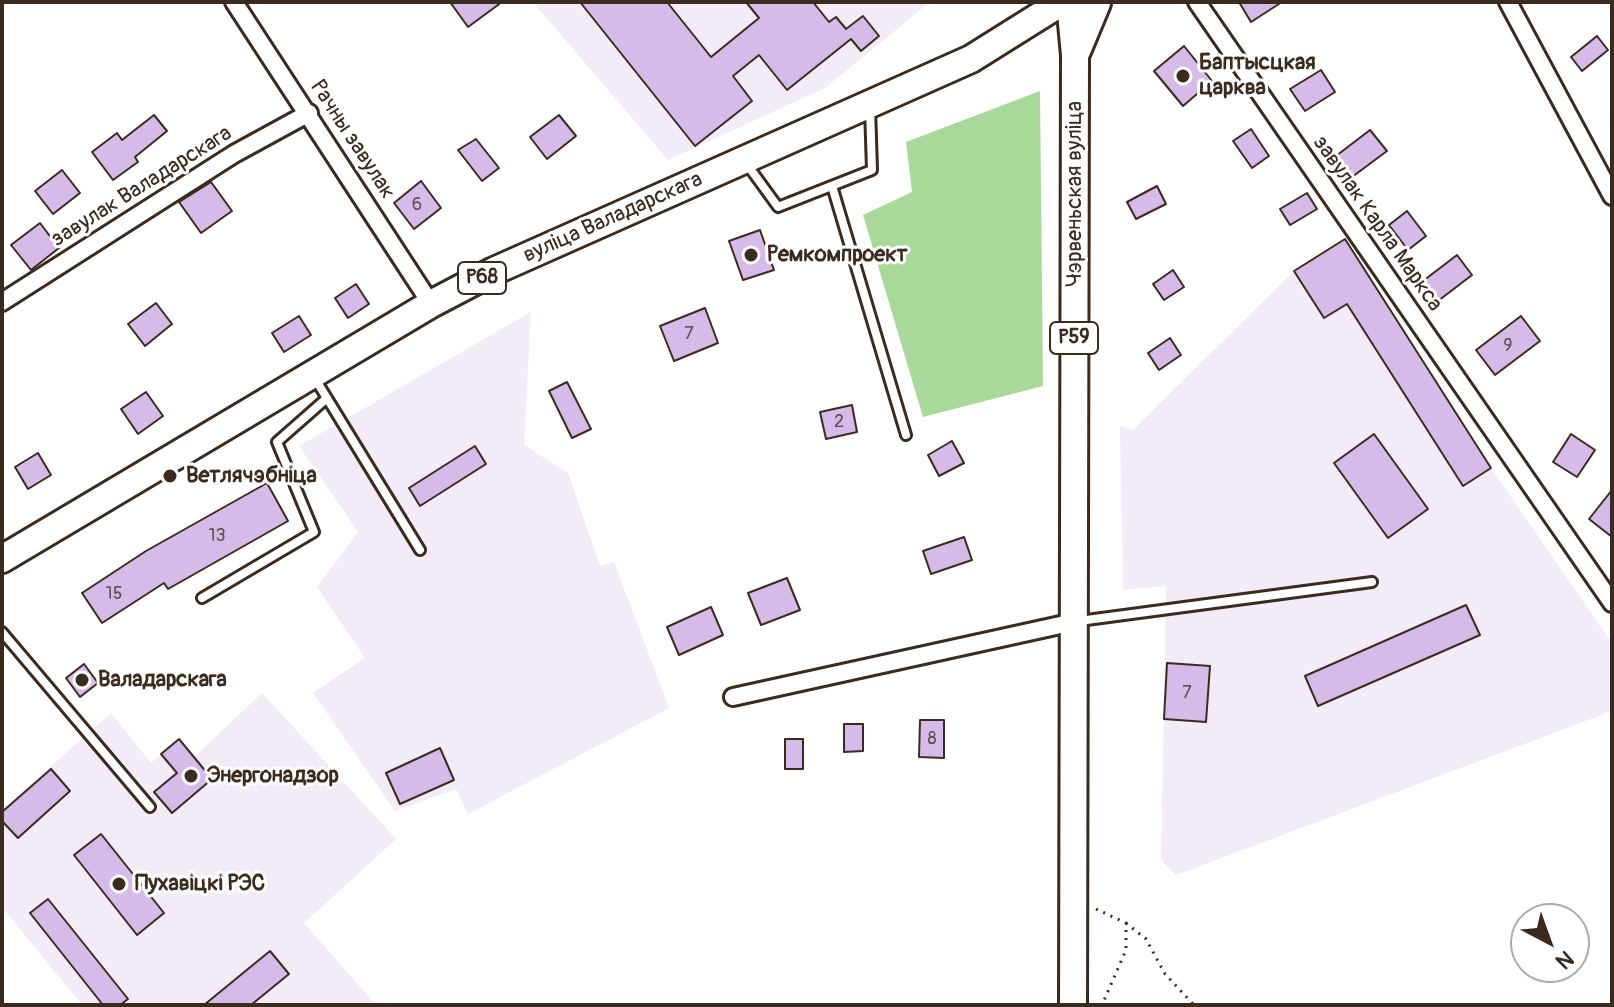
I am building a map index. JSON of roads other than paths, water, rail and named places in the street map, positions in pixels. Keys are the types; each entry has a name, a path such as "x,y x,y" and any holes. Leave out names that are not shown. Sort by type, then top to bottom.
{"main road":[{"name":"вуліца Валадарскага","path":"989,48 1034,2"},
{"name":"вуліца Валадарскага","path":"2,559 431,304 494,271 989,48 1062,2"},
{"name":"Чэрвеньская вуліца","path":"1074,622 1075,55 1085,2"},
{"name":"Р59","path":"1073,1005 1074,622"}],"street":[{"name":"Рачны завулак","path":"234,2 431,304"},
{"name":"завулак Карла Маркса","path":"1197,2 1612,603"},
{"path":"1508,2 1612,196"},
{"name":"завулак Валадарскага","path":"2,302 234,154 309,113"},
{"path":"733,697 1074,622"}],"lane":[{"path":"743,159 778,207 872,170 870,102"},
{"path":"832,186 906,435"},
{"path":"312,373 420,550"},
{"path":"202,598 314,532 277,442 327,398"},
{"path":"1074,622 1372,582"},
{"path":"2,632 150,807"}],"place":[{"name":"Баптысцкая царква","path":"1183,76"},
{"name":"Ремкомпроект","path":"751,255"},
{"name":"Ветлячэбніца","path":"170,476"},
{"name":"Валадарскага","path":"82,680"},
{"name":"Энергонадзор","path":"191,776"},
{"name":"Пухавіцкі РЭС","path":"119,884"}]}
